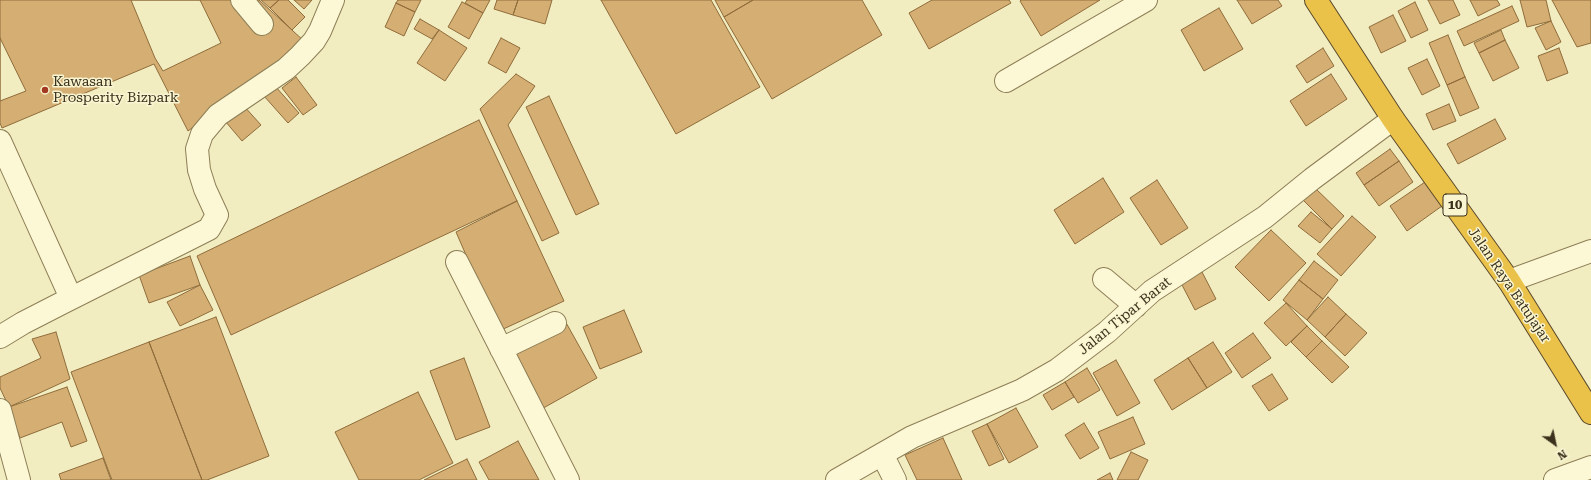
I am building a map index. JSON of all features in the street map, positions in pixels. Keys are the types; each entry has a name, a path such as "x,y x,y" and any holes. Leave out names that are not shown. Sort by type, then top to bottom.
{"highway":[{"name":"Jalan Raya Batujajar","path":"1316,0 1393,118 1509,280 1591,413"}],"street":[{"path":"242,0 262,24"},
{"path":"0,337 71,298 209,229 218,215 205,189 199,170 197,149 202,134 218,115 286,69 300,56 314,41 333,0"},
{"path":"1006,81 1146,0"},
{"name":"Jalan Tipar Barat","path":"837,480 912,437 1038,382 1082,353 1157,287 1266,217 1312,179 1393,118"},
{"path":"0,141 71,298"},
{"path":"1509,280 1591,251"},
{"path":"457,262 568,480"},
{"path":"1104,279 1136,306"},
{"path":"501,349 555,323"},
{"path":"0,410 19,480"},
{"path":"882,454 895,480"},
{"path":"1555,480 1591,467"}],"building":[{"name":"Kawasan Prosperity Bizpark","path":"0,0 259,0 304,41 188,131 154,64 2,128 0,123"},
{"path":"131,0 200,0 221,43 163,71 155,58"},
{"path":"261,0 279,0 270,8"},
{"path":"279,0 288,0 305,17 292,30 270,8"},
{"path":"294,0 312,0 304,9"},
{"path":"398,0 421,0 415,12 396,3"},
{"path":"467,0 490,0 483,13 465,3"},
{"path":"497,0 518,0 513,15 494,9"},
{"path":"518,0 552,0 545,24 513,15"},
{"path":"601,0 711,0 760,87 676,134"},
{"path":"715,0 753,0 724,17"},
{"path":"753,0 862,0 882,35 772,99 724,17"},
{"path":"932,0 1009,0 1011,3 929,49 909,13"},
{"path":"1100,0 1041,36 1020,1"},
{"path":"1237,0 1278,0 1282,6 1252,24"},
{"path":"1428,0 1453,0 1460,15 1440,24"},
{"path":"1470,0 1497,0 1500,5 1478,16"},
{"path":"1520,0 1546,0 1551,21 1527,27"},
{"path":"1552,0 1591,0 1591,43 1577,47"},
{"path":"462,2 483,13 469,39 448,27"},
{"path":"1415,2 1428,30 1411,38 1398,11"},
{"path":"396,3 415,12 404,36 385,27"},
{"path":"1512,6 1519,21 1464,46 1457,31"},
{"path":"1219,8 1243,49 1204,71 1181,30"},
{"path":"1393,15 1406,41 1381,53 1369,27"},
{"path":"420,19 439,30 432,39 414,29"},
{"path":"1551,21 1561,42 1546,50 1535,28"},
{"path":"439,30 467,48 445,81 417,63"},
{"path":"1501,30 1505,40 1479,53 1474,43"},
{"path":"1448,35 1465,77 1447,85 1429,43"},
{"path":"0,38 26,91 0,101"},
{"path":"501,38 520,48 506,73 488,63"},
{"path":"1505,40 1519,68 1493,81 1479,53"},
{"path":"1323,48 1334,66 1307,83 1296,66"},
{"path":"1559,48 1568,73 1547,81 1538,56"},
{"path":"1427,59 1440,86 1422,95 1408,68"},
{"path":"516,74 535,86 508,125 559,233 542,241 480,109"},
{"path":"1331,74 1347,99 1306,126 1290,101"},
{"path":"296,77 317,105 303,115 282,88"},
{"path":"1465,77 1479,108 1460,116 1447,85"},
{"path":"275,86 299,113 288,123 264,96"},
{"path":"549,96 599,204 576,215 526,107"},
{"path":"1449,104 1456,121 1433,130 1426,114"},
{"path":"243,105 261,125 242,141 225,121"},
{"path":"1495,119 1506,139 1458,164 1447,144"},
{"path":"479,120 517,201 231,335 197,256"},
{"path":"1390,149 1399,161 1364,185 1356,173"},
{"path":"1399,161 1413,182 1379,206 1364,185"},
{"path":"1103,178 1124,212 1075,244 1054,210"},
{"path":"1157,180 1188,228 1161,245 1130,198"},
{"path":"1425,182 1442,206 1407,231 1390,206"},
{"path":"1315,188 1344,216 1332,229 1303,200"},
{"path":"517,201 564,301 499,331 456,232"},
{"path":"1311,212 1332,229 1320,243 1298,226"},
{"path":"1352,216 1376,237 1341,276 1317,254"},
{"path":"1271,230 1306,263 1269,301 1235,267"},
{"path":"190,256 200,285 149,303 139,275"},
{"path":"1314,261 1338,280 1323,299 1299,280"},
{"path":"1202,272 1216,299 1195,310 1181,283"},
{"path":"1299,280 1323,299 1307,320 1283,300"},
{"path":"200,285 213,310 180,326 167,302"},
{"path":"1328,297 1346,314 1325,337 1307,320"},
{"path":"1286,303 1307,326 1286,346 1264,323"},
{"path":"624,310 642,352 600,369 583,327"},
{"path":"1346,314 1367,333 1345,356 1325,337"},
{"path":"216,317 269,456 207,480 202,480 149,342"},
{"path":"564,319 597,378 538,411 505,352"},
{"path":"1307,326 1322,341 1306,357 1291,342"},
{"path":"56,332 70,379 9,407 0,388 0,377 41,358 32,339"},
{"path":"1253,333 1271,358 1242,378 1225,353"},
{"path":"1322,341 1349,367 1332,383 1306,357"},
{"path":"149,342 202,480 112,480 71,372"},
{"path":"1213,342 1232,372 1207,388 1188,358"},
{"path":"464,358 490,427 456,440 430,371"},
{"path":"1188,358 1207,388 1172,410 1154,380"},
{"path":"1116,360 1140,403 1117,416 1093,373"},
{"path":"1087,368 1100,390 1078,403 1065,382"},
{"path":"1272,374 1288,399 1269,411 1252,386"},
{"path":"1065,382 1074,397 1052,410 1043,395"},
{"path":"67,387 87,441 71,447 62,422 20,438 9,407"},
{"path":"418,392 453,463 419,480 359,480 335,432"},
{"path":"1016,408 1038,447 1009,463 987,424"},
{"path":"1133,417 1145,444 1110,459 1098,432"},
{"path":"1084,423 1099,448 1080,459 1065,435"},
{"path":"987,424 1004,459 989,466 972,431"},
{"path":"943,438 962,480 917,480 905,455"},
{"path":"518,441 539,480 489,480 479,462"},
{"path":"1131,452 1148,460 1138,480 1117,480"},
{"path":"103,458 111,480 61,480 59,474"},
{"path":"467,459 477,480 424,480"},
{"path":"1110,473 1113,480 1097,480"}],"place":[{"name":"Kawasan Prosperity Bizpark","path":"45,90"}]}
